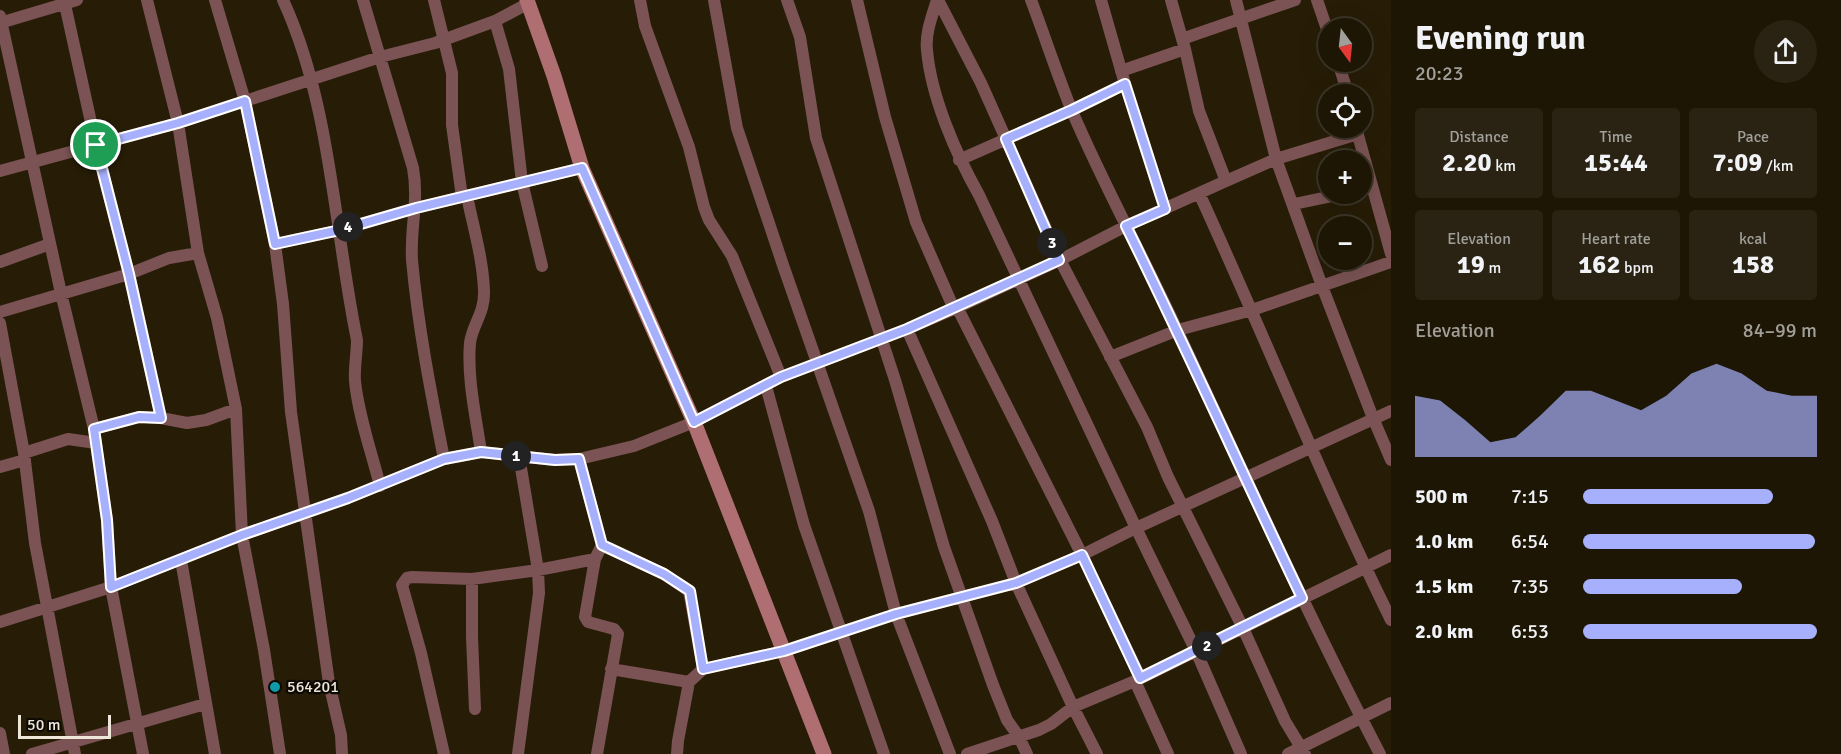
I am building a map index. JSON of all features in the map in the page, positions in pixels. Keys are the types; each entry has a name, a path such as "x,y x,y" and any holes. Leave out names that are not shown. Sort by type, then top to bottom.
{"street":[{"path":"77,0 0,20 94,429 107,520 111,587 143,754"},
{"path":"147,0 178,123 198,253 217,318 236,409 242,535 264,650 280,754"},
{"path":"215,0 245,101 275,244 283,304 291,412 329,683 341,735 342,754"},
{"path":"283,0 295,26 311,80 340,230 350,308 357,339 358,361 355,379 357,396 380,486"},
{"path":"363,0 413,168 416,208 412,255 417,317 444,459"},
{"path":"434,0 452,73 452,125 464,196 477,243 484,290 482,311 470,340 470,369 481,452"},
{"path":"640,0 645,26 688,147 706,213 732,256 781,377"},
{"path":"714,0 737,128 869,511 896,614 950,754"},
{"path":"787,0 800,37 816,138 922,469 944,547 1007,720 1027,754"},
{"path":"857,0 885,117 916,222 956,308 1082,555 1138,679 1168,754"},
{"path":"938,0 981,83 1059,260 1147,427 1285,721 1303,751"},
{"path":"938,0 928,32 926,49 938,99 959,160 979,195 1136,528 1197,651 1241,754"},
{"path":"1031,0 1072,110 1178,330 1245,479 1380,754"},
{"path":"1101,0 1165,209"},
{"path":"1171,0 1199,111 1226,181"},
{"path":"1236,0 1276,159 1322,286 1391,460"},
{"path":"1121,70 1242,19 1295,0"},
{"path":"1317,0 1323,18"},
{"path":"64,2 161,418"},
{"path":"0,171 178,123 380,57 445,39 495,21 528,2 554,76 582,168 694,422 824,754"},
{"path":"495,21 509,69 522,182 542,266"},
{"path":"959,160 1125,84"},
{"path":"0,622 111,587 242,535 380,486 444,459 481,452 555,460 579,459 634,446 694,422 781,377 956,308 1126,226 1276,159 1337,138"},
{"path":"275,244 340,230 416,208 582,168"},
{"path":"1199,193 1311,449 1391,620"},
{"path":"1294,204 1318,199"},
{"path":"1372,202 1391,254"},
{"path":"0,262 50,244"},
{"path":"0,312 129,274 169,258 198,253"},
{"path":"1110,357 1178,330 1252,310 1391,262"},
{"path":"0,323 25,457 35,543 73,748"},
{"path":"907,329 992,520 1016,583 1097,754"},
{"path":"766,386 804,525 884,754"},
{"path":"94,429 139,417 187,423 206,420 236,409"},
{"path":"677,754 689,682 703,669 784,651 896,614 1016,583 1082,555 1391,411"},
{"path":"0,466 68,439 96,443"},
{"path":"518,754 539,593 538,570 519,456"},
{"path":"579,459 602,545 595,559 585,617 588,622 614,629 618,634 597,754"},
{"path":"602,545 664,574 690,591 703,669"},
{"path":"967,754 1051,724 1073,706 1197,651 1391,555"},
{"path":"444,754 421,653 402,585 407,578 472,579 595,559"},
{"path":"181,560 215,754"},
{"path":"472,579 475,709"},
{"path":"611,669 689,682"},
{"path":"1288,754 1303,751 1391,703"},
{"path":"32,754 73,748 138,723 205,704"},
{"path":"0,733 4,754"}],"place":[{"name":"564201","path":"275,687"}],"route":[{"path":"1125,84 1165,209 1126,226 1178,330 1302,598 1140,678 1082,555 1016,583 896,614 784,651 703,669 690,591 664,574 602,545 579,459 555,460 481,452 444,459 348,498 242,535 111,587 107,520 94,429 139,417 161,418 129,274 96,145 178,123 245,101 275,244 340,230 416,208 582,168 694,422 781,377 907,329 1059,260 1006,139 1125,84"}]}
